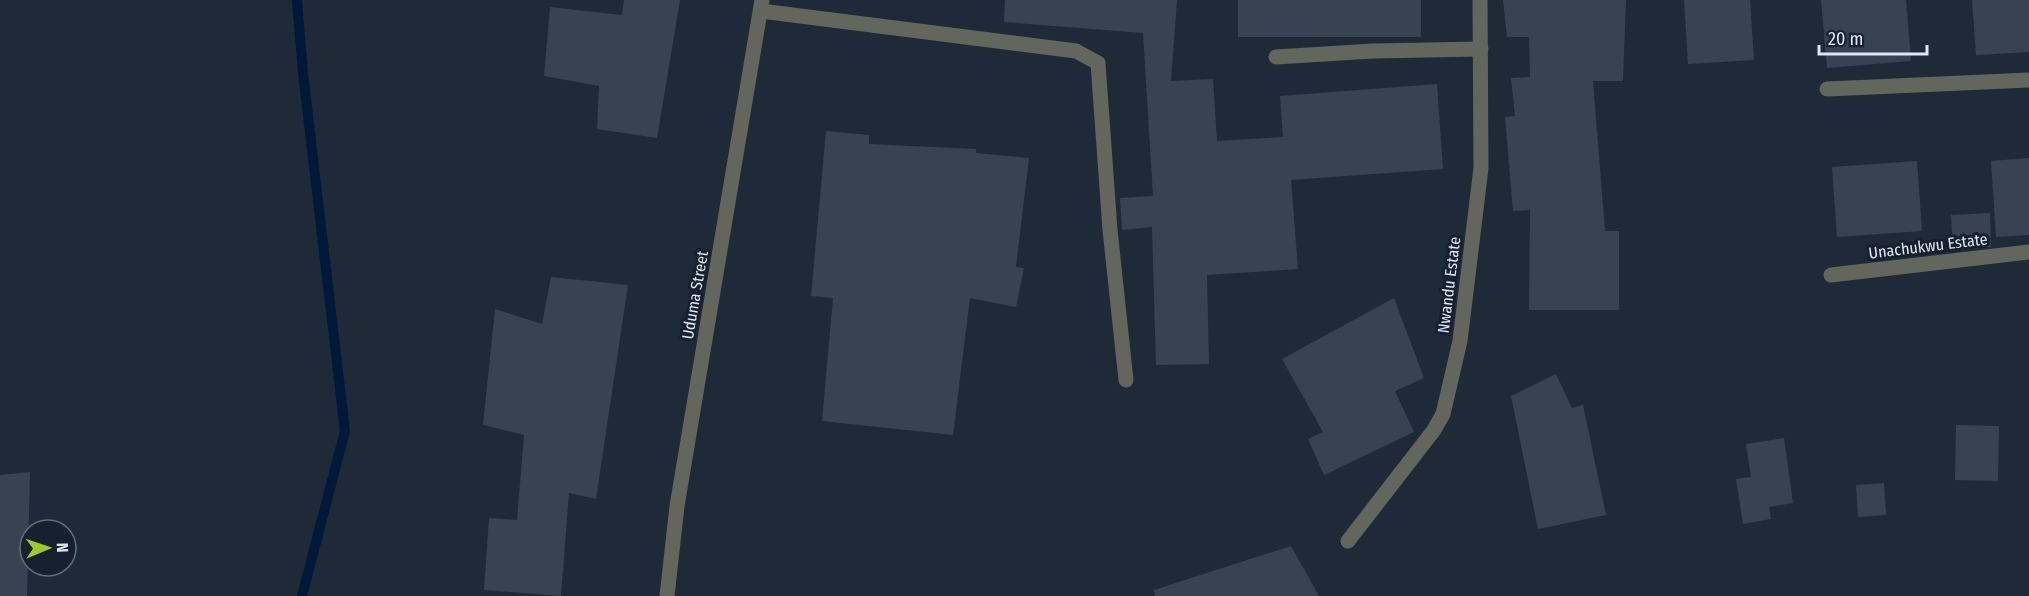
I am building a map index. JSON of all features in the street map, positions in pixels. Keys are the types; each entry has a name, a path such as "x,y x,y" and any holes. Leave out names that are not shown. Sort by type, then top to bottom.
{"street":[{"name":"Nwandu Estate","path":"1348,541 1434,430 1443,414 1460,341 1481,168 1480,0"},
{"path":"762,6 1076,51 1098,63 1110,230 1126,380"},
{"name":"Uduma Street","path":"667,596 677,506 762,6"},
{"path":"1276,57 1373,51 1481,50"},
{"path":"1827,89 2029,80"},
{"name":"Unachukwu Estate","path":"1831,275 2029,252"}],"building":[{"path":"624,0 680,0 657,138 597,129 599,86 544,76 550,7 622,15"},
{"path":"1005,0 1177,0 1171,81 1213,79 1217,141 1283,137 1280,96 1437,84 1443,169 1291,180 1298,269 1207,275 1209,364 1156,365 1152,227 1122,230 1120,198 1153,196 1143,33 1004,22"},
{"path":"1238,0 1421,0 1421,37 1238,37"},
{"path":"1503,0 1626,0 1623,81 1593,81 1605,231 1619,231 1619,310 1529,310 1530,210 1513,211 1505,117 1515,116 1511,78 1530,77 1529,37 1507,37"},
{"path":"1684,0 1750,0 1754,60 1688,64"},
{"path":"1821,0 1906,0 1911,61 1827,68"},
{"path":"1972,0 2029,0 2029,52 1976,55"},
{"path":"826,131 869,135 869,144 976,149 976,153 1029,158 1016,267 1024,268 1016,307 970,298 953,435 822,421 833,298 811,296"},
{"path":"2029,158 2029,235 1996,237 1991,161"},
{"path":"1917,161 1922,231 1837,237 1832,167"},
{"path":"1990,213 1991,247 1953,251 1951,215"},
{"path":"551,277 628,285 596,499 569,493 561,596 484,590 489,518 517,520 524,435 483,425 495,309 542,324"},
{"path":"1394,298 1424,378 1395,391 1414,432 1324,475 1308,439 1323,432 1282,359"},
{"path":"1556,374 1572,408 1583,405 1606,515 1538,529 1511,396"},
{"path":"1956,425 1999,426 1998,481 1955,480"},
{"path":"1784,438 1793,503 1769,507 1771,519 1743,524 1736,479 1751,477 1746,444"},
{"path":"30,472 29,518 18,518 18,578 27,578 27,596 0,596 0,475"},
{"path":"1884,483 1886,515 1858,517 1856,485"},
{"path":"1291,546 1319,596 1155,596 1154,590"}],"waterway":[{"path":"297,0 303,73 345,431 302,596"}]}
